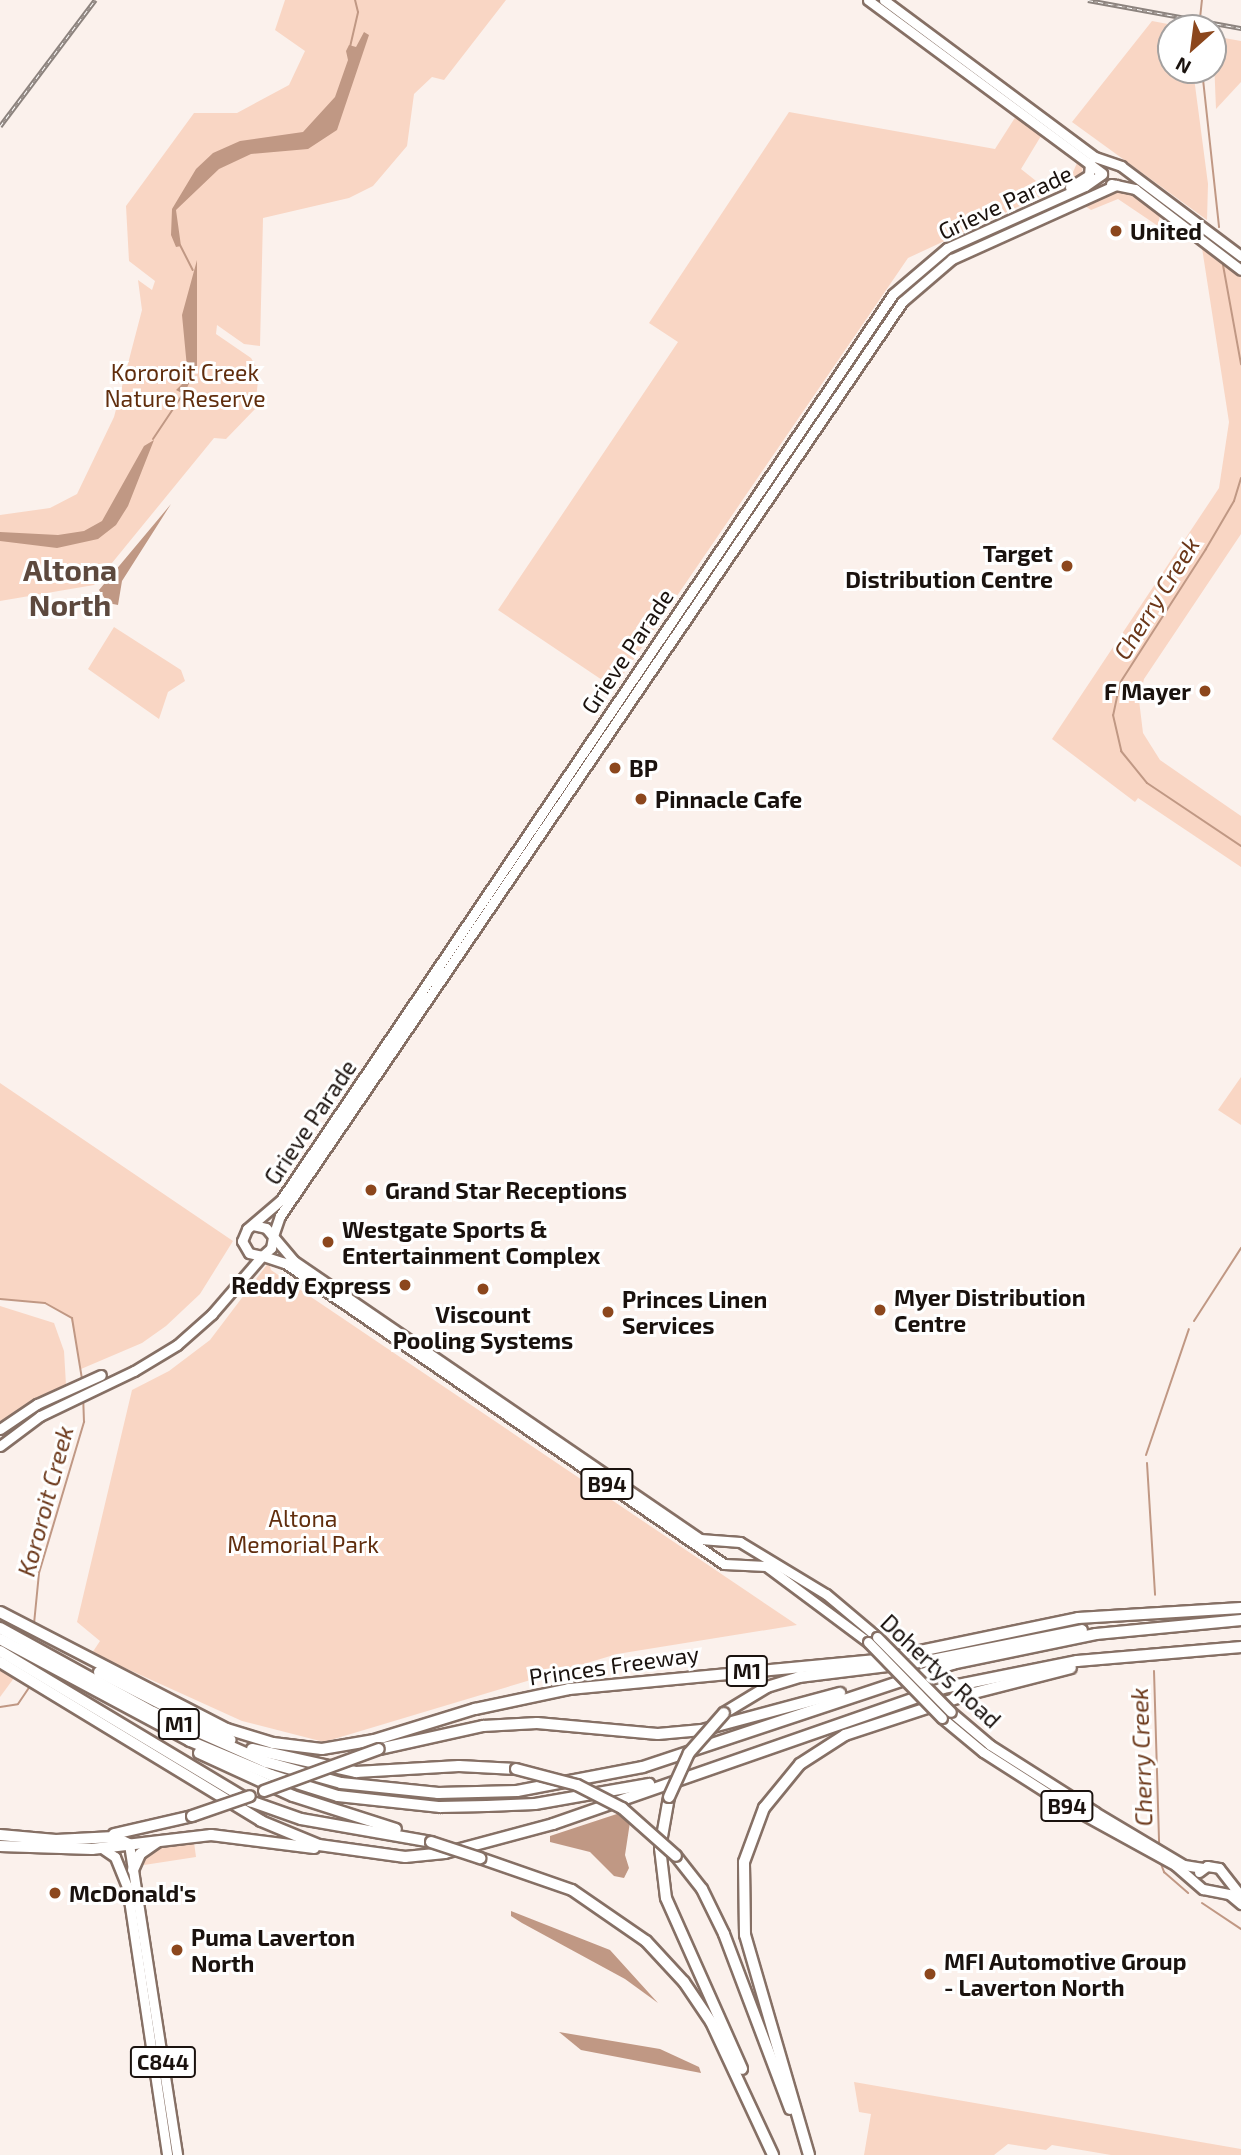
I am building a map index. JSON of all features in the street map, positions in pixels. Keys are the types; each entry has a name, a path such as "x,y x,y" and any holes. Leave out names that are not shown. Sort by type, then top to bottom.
{"highway":[{"name":"Princes Freeway","path":"96,1663 227,1729 273,1744 322,1749 374,1740 475,1709 569,1689 877,1660 1078,1618 1241,1608"},
{"name":"M1","path":"0,1612 8,1629 11,1645 128,1710 220,1755 338,1796 440,1807 536,1804 577,1798 729,1763"},
{"path":"0,1620 8,1629"},
{"path":"779,2155 666,1898 660,1848 669,1797 689,1753 724,1713 767,1687 809,1675 922,1662 1040,1635 1132,1624 1224,1620"},
{"name":"M1","path":"55,1649 153,1712 266,1762 365,1787 449,1794 537,1789 643,1767 956,1663 1096,1634 1241,1620"},
{"name":"M1","path":"8,1629 96,1663"},
{"name":"M1","path":"7,1662 53,1687 261,1821 319,1845 405,1857 445,1853 531,1831 943,1688 1031,1668 1158,1652 1241,1647"},
{"path":"55,1649 226,1738 295,1762 356,1772 459,1766 516,1769 555,1778 600,1796 643,1822 676,1856 702,1889 723,1934 806,2155"},
{"path":"0,1651 7,1662"},
{"path":"806,2155 742,1914 749,1842 774,1792 814,1752 862,1727 999,1686 1158,1652"},
{"path":"96,1663 226,1738"},
{"path":"127,1844 192,1816 379,1749 483,1726 537,1723 658,1734 702,1730 956,1663"},
{"path":"53,1687 217,1784 268,1809 320,1823 431,1842"},
{"path":"128,1710 269,1786 572,1890 646,1941 684,1982 712,2022 773,2155"},
{"path":"0,1835 59,1845 192,1816"},
{"path":"0,1846 59,1845 102,1848 162,1839 230,1836 360,1856 405,1857"},
{"path":"94,1838 118,1837 127,1844"},
{"path":"133,1870 143,1851 162,1839"}],"main road":[{"path":"868,0 895,14 1094,157 1117,164 1241,256"},
{"path":"884,0 895,14 1090,163 1102,174 1106,183 1136,190 1241,270"},
{"path":"1058,195 1088,177 1090,163"},
{"path":"1116,185 1123,175 1117,164"},
{"name":"Grieve Parade","path":"251,1226 281,1200 893,294 936,255 1102,174 1117,164"},
{"name":"Grieve Parade","path":"273,1237 280,1216 897,308 945,263 1116,185"},
{"path":"251,1226 242,1244 249,1253 263,1256"},
{"name":"B94","path":"251,1226 265,1227 273,1237"},
{"path":"0,1446 61,1404 148,1363 189,1335 271,1248 273,1237"},
{"name":"Dohertys Road","path":"273,1237 294,1261 467,1386"},
{"name":"Dohertys Road","path":"263,1256 283,1262 700,1539 711,1543 738,1541 826,1594 983,1752 1101,1827 1175,1865 1199,1884"},
{"path":"0,1429 62,1392 100,1376"},
{"name":"Dohertys Road","path":"492,1401 724,1564 737,1566 751,1562 766,1566 872,1640"},
{"path":"724,1564 720,1551 728,1541"},
{"path":"737,1566 745,1554 738,1541"},
{"name":"Dohertys Road","path":"946,1715 1095,1812 1184,1865 1203,1868"},
{"path":"127,1844 128,1891"},
{"name":"C844","path":"127,1844 177,2155"},
{"path":"102,1848 117,1860 128,1891"},
{"name":"B94","path":"1203,1868 1215,1866 1224,1875"},
{"path":"1199,1884 1203,1868"},
{"path":"1214,1892 1222,1887 1224,1875"},
{"path":"1224,1875 1241,1896"},
{"name":"B94","path":"1199,1884 1214,1892 1229,1894 1241,1904"},
{"name":"C844","path":"128,1891 167,2155"}],"green space":[{"name":"Kororoit Creek Nature Reserve","path":"285,0 506,0 444,80 432,77 414,94 407,146 373,186 349,198 263,218 260,346 244,344 217,325 216,334 251,358 259,371 255,409 226,439 214,438 94,585 0,601 0,515 50,508 77,494 114,417 142,310 138,280 152,290 155,281 129,261 126,206 194,113 237,113 289,85 305,51 275,30"},
{"path":"1152,21 1157,22 1157,84 1195,84 1208,184 1207,220 1072,122"},
{"path":"1227,38 1241,41 1241,82 1216,109 1215,84 1227,84"},
{"path":"789,112 995,149 1018,113 1041,136 1021,169 1050,192 908,258 614,688 498,610 678,342 649,323"},
{"path":"1083,161 1082,176 1059,188 1059,180 1070,179 1077,163"},
{"path":"1099,180 1103,186 956,253 925,274 902,297 838,383 890,301 941,255"},
{"path":"1119,187 1130,190 1160,215 1158,226 1118,199 1091,210 1085,206 1087,201"},
{"path":"1202,248 1241,277 1241,534 1144,679 1139,700 1143,733 1160,760 1241,816 1241,867 1138,798 1135,802 1052,739 1219,488 1229,422"},
{"path":"832,398 751,518 770,479"},
{"path":"746,525 674,630 673,624"},
{"path":"114,627 181,670 185,681 168,692 159,719 88,669"},
{"path":"1241,1077 1241,1125 1218,1110"},
{"path":"0,1083 233,1241 200,1294 166,1326 142,1343 81,1369 71,1318 45,1303 0,1299"},
{"name":"Altona Memorial Park","path":"269,1262 271,1270 797,1625 617,1654 324,1742 242,1721 92,1653 100,1641 77,1622 132,1390 169,1371 210,1340"},
{"path":"0,1306 54,1323 64,1351 66,1385 0,1422"},
{"path":"0,1670 14,1678 0,1697"},
{"path":"194,1842 196,1857 144,1865 143,1854 150,1847"},
{"path":"854,2082 1241,2149 1241,2155 1111,2155 1052,2145 1046,2150 1008,2144 994,2155 864,2155 871,2114 859,2112"}],"shaded area":[{"path":"364,32 369,35 337,130 308,149 251,154 219,169 176,210 181,246 176,247 171,235 172,209 196,169 213,153 240,141 303,132 335,97 348,60 346,51 349,45 356,47"},
{"path":"197,260 197,367 184,394 176,390 188,378 182,315"},
{"path":"154,440 128,506 116,525 98,539 57,548 0,541 0,532 58,535 84,531 102,521 144,446"},
{"path":"171,504 122,581 118,605 108,603 99,590"},
{"path":"632,1809 625,1855 629,1868 624,1878 614,1876 590,1852 550,1842 550,1836"},
{"path":"511,1911 610,1950 658,2003 625,1979 522,1923 511,1916"},
{"path":"559,2032 660,2049 699,2067 701,2073 581,2050"}],"waterway":[{"name":"Kororoit Creek","path":"350,47 358,12 355,0"},
{"name":"Cherry Creek","path":"1200,14 1202,0"},
{"name":"Cherry Creek","path":"1204,84 1219,227"},
{"name":"Kororoit Creek","path":"180,245 193,270"},
{"name":"Cherry Creek","path":"1223,265 1241,364"},
{"name":"Kororoit Creek","path":"153,439 185,391"},
{"name":"Cherry Creek","path":"1241,478 1234,501 1206,549 1120,683 1113,715 1121,751 1147,783 1241,846"},
{"name":"Cherry Creek","path":"1194,1321 1241,1248"},
{"name":"Kororoit Creek","path":"0,1299 45,1303 72,1318 82,1379"},
{"name":"Cherry Creek","path":"1146,1455 1189,1329"},
{"name":"Kororoit Creek","path":"34,1624 39,1573 84,1422 83,1399"},
{"name":"Cherry Creek","path":"1147,1463 1155,1595"},
{"name":"Cherry Creek","path":"1154,1671 1159,1843"},
{"name":"Kororoit Creek","path":"0,1707 18,1704 30,1686"},
{"name":"Cherry Creek","path":"1161,1864 1164,1872 1188,1893"},
{"name":"Cherry Creek","path":"1202,1903 1241,1929"}],"railway":[{"path":"0,126 95,0"},
{"path":"1088,0 1241,28"}],"place":[{"name":"United","path":"1116,231"},
{"name":"Target Distribution Centre","path":"1067,566"},
{"name":"F Mayer","path":"1205,691"},
{"name":"BP","path":"615,768"},
{"name":"Pinnacle Cafe","path":"641,799"},
{"name":"Grand Star Receptions","path":"371,1190"},
{"name":"Westgate Sports & Entertainment Complex","path":"328,1242"},
{"name":"Reddy Express","path":"405,1285"},
{"name":"Viscount Pooling Systems","path":"483,1289"},
{"name":"Myer Distribution Centre","path":"880,1310"},
{"name":"Princes Linen Services","path":"608,1312"},
{"name":"McDonald's","path":"55,1893"},
{"name":"Puma Laverton North","path":"177,1950"},
{"name":"MFI Automotive Group - Laverton North","path":"930,1974"}],"district":[{"name":"Altona North","path":"70,586"}]}
